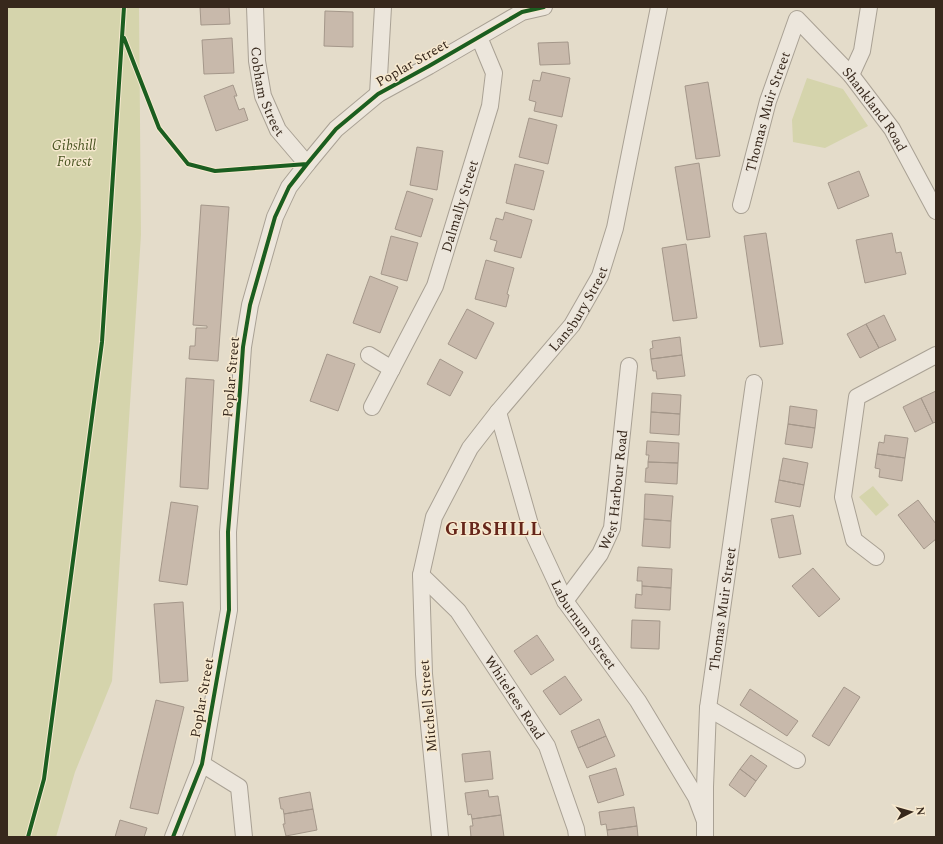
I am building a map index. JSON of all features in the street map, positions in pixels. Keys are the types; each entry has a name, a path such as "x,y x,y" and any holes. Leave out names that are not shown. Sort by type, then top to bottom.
{"street":[{"name":"Cobham Street","path":"255,7 257,61 263,96 278,130 307,164"},
{"path":"378,94 383,7"},
{"name":"Poplar Street","path":"173,837 202,764 229,610 228,532 236,452 243,347 250,304 275,217 289,187 336,129 378,94 479,37 522,9 544,7"},
{"name":"Lansbury Street","path":"422,575 434,517 470,448 498,412 572,325 600,276 615,228 658,7"},
{"path":"851,75 862,51 869,7"},
{"name":"Shankland Road","path":"797,20 851,75 892,129 936,211"},
{"name":"Thomas Muir Street","path":"741,205 768,101 797,20"},
{"name":"Dalmally Street","path":"372,407 435,286 490,106 494,73 479,37"},
{"path":"369,355 392,369"},
{"path":"876,557 854,540 843,497 857,397 936,355"},
{"name":"West Harbour Road","path":"565,601 600,554 612,528 629,366"},
{"name":"Thomas Muir Street","path":"705,837 708,708 754,383"},
{"name":"Laburnum Street","path":"498,412 530,528 565,601 638,701 696,797 705,821"},
{"name":"Mitchell Street","path":"422,575 424,674 440,837"},
{"name":"Whitelees Road","path":"422,575 458,611 547,746 576,829 577,837"},
{"path":"708,708 797,760"},
{"path":"202,764 239,787 244,837"}],"green space":[{"name":"Gibshill Forest","path":"7,7 139,7 141,235 112,681 75,772 56,837 7,837"},
{"path":"807,78 843,89 868,126 825,148 793,142 792,120"},
{"path":"873,486 889,505 876,516 859,497"}],"building":[{"path":"200,7 229,7 230,24 201,25"},
{"path":"325,11 353,12 353,47 324,46"},
{"path":"232,38 234,73 204,74 202,40"},
{"path":"568,42 570,64 540,65 538,43"},
{"path":"542,72 570,78 562,117 534,111 536,102 529,100 533,80 540,81"},
{"path":"708,82 720,156 696,159 685,86"},
{"path":"233,85 237,96 234,96 239,110 244,108 248,120 216,131 204,96"},
{"path":"529,118 557,125 548,164 519,157"},
{"path":"417,147 443,151 437,190 410,185"},
{"path":"699,163 710,237 687,240 675,167"},
{"path":"515,164 544,171 534,210 506,203"},
{"path":"859,171 869,196 838,209 828,183"},
{"path":"407,191 433,199 421,237 395,229"},
{"path":"201,205 229,207 218,361 189,359 190,346 195,346 196,328 207,328 207,326 193,325"},
{"path":"505,212 532,220 521,258 494,251 497,241 490,239 496,218 503,220"},
{"path":"766,233 783,344 760,347 744,236"},
{"path":"892,233 896,253 901,252 906,274 865,283 856,240"},
{"path":"391,236 418,243 407,281 381,274"},
{"path":"686,244 697,318 673,321 662,248"},
{"path":"486,260 514,268 507,294 509,295 506,307 475,299"},
{"path":"370,276 398,287 380,333 353,323"},
{"path":"467,309 494,323 476,359 448,344"},
{"path":"884,315 896,340 879,348 866,324"},
{"path":"866,324 879,348 860,358 847,334"},
{"path":"680,337 682,355 651,359 650,349 653,348 652,341"},
{"path":"327,354 355,364 338,411 310,401"},
{"path":"682,355 685,376 657,379 656,371 653,371 651,359"},
{"path":"440,359 463,372 450,396 427,384"},
{"path":"186,378 214,380 208,489 180,487"},
{"path":"936,391 936,422 933,423 921,398"},
{"path":"652,393 681,395 680,414 651,412"},
{"path":"921,398 933,423 915,432 903,407"},
{"path":"790,406 817,410 815,428 788,424"},
{"path":"651,412 680,414 679,435 650,433"},
{"path":"788,424 815,428 812,448 785,444"},
{"path":"885,435 908,438 905,458 877,454 879,442 884,443"},
{"path":"647,441 679,443 678,463 648,462 649,455 646,455"},
{"path":"877,454 905,458 902,481 879,477 880,469 875,468"},
{"path":"783,458 808,463 804,485 779,480"},
{"path":"648,462 678,463 677,484 645,482"},
{"path":"779,480 804,485 800,507 775,502"},
{"path":"645,494 673,496 671,521 644,519"},
{"path":"918,500 936,524 936,539 924,549 898,515"},
{"path":"171,502 198,506 187,585 159,581"},
{"path":"793,515 801,554 779,558 771,519"},
{"path":"644,519 671,521 670,548 642,546"},
{"path":"638,567 672,569 671,588 642,586 642,581 637,581"},
{"path":"813,568 840,599 819,617 792,586"},
{"path":"642,586 671,588 670,610 635,608 636,594 642,595"},
{"path":"183,602 188,681 160,683 154,604"},
{"path":"632,620 660,621 659,649 631,648"},
{"path":"537,635 554,660 531,675 514,651"},
{"path":"565,676 582,700 560,715 543,691"},
{"path":"844,687 860,697 829,746 812,736"},
{"path":"750,689 798,721 787,736 740,705"},
{"path":"156,700 184,707 158,814 130,808"},
{"path":"599,719 606,736 578,748 571,731"},
{"path":"606,736 615,756 587,768 578,748"},
{"path":"490,751 493,779 465,782 462,754"},
{"path":"751,755 767,766 756,781 740,769"},
{"path":"616,768 624,795 598,803 589,776"},
{"path":"740,769 756,781 745,797 729,785"},
{"path":"488,790 489,797 498,796 501,815 472,819 471,814 468,815 465,793"},
{"path":"310,792 313,809 284,814 283,809 281,809 279,798"},
{"path":"634,807 637,826 607,830 606,824 601,825 599,812"},
{"path":"313,809 317,830 286,836 283,824 285,824 284,814"},
{"path":"501,815 504,837 471,837 470,826 473,826 472,819"},
{"path":"120,820 147,828 144,837 115,837"},
{"path":"637,826 638,837 608,837 607,830"}],"cycle path":[{"path":"28,837 44,779 102,342 124,7"},
{"path":"173,837 202,764 229,610 228,532 243,347 250,305 275,217 289,187 336,129 378,94 522,12 544,7"},
{"path":"124,38 159,128 188,164 215,171 307,164"}],"district":[{"name":"GIBSHILL","path":"494,529"}]}
